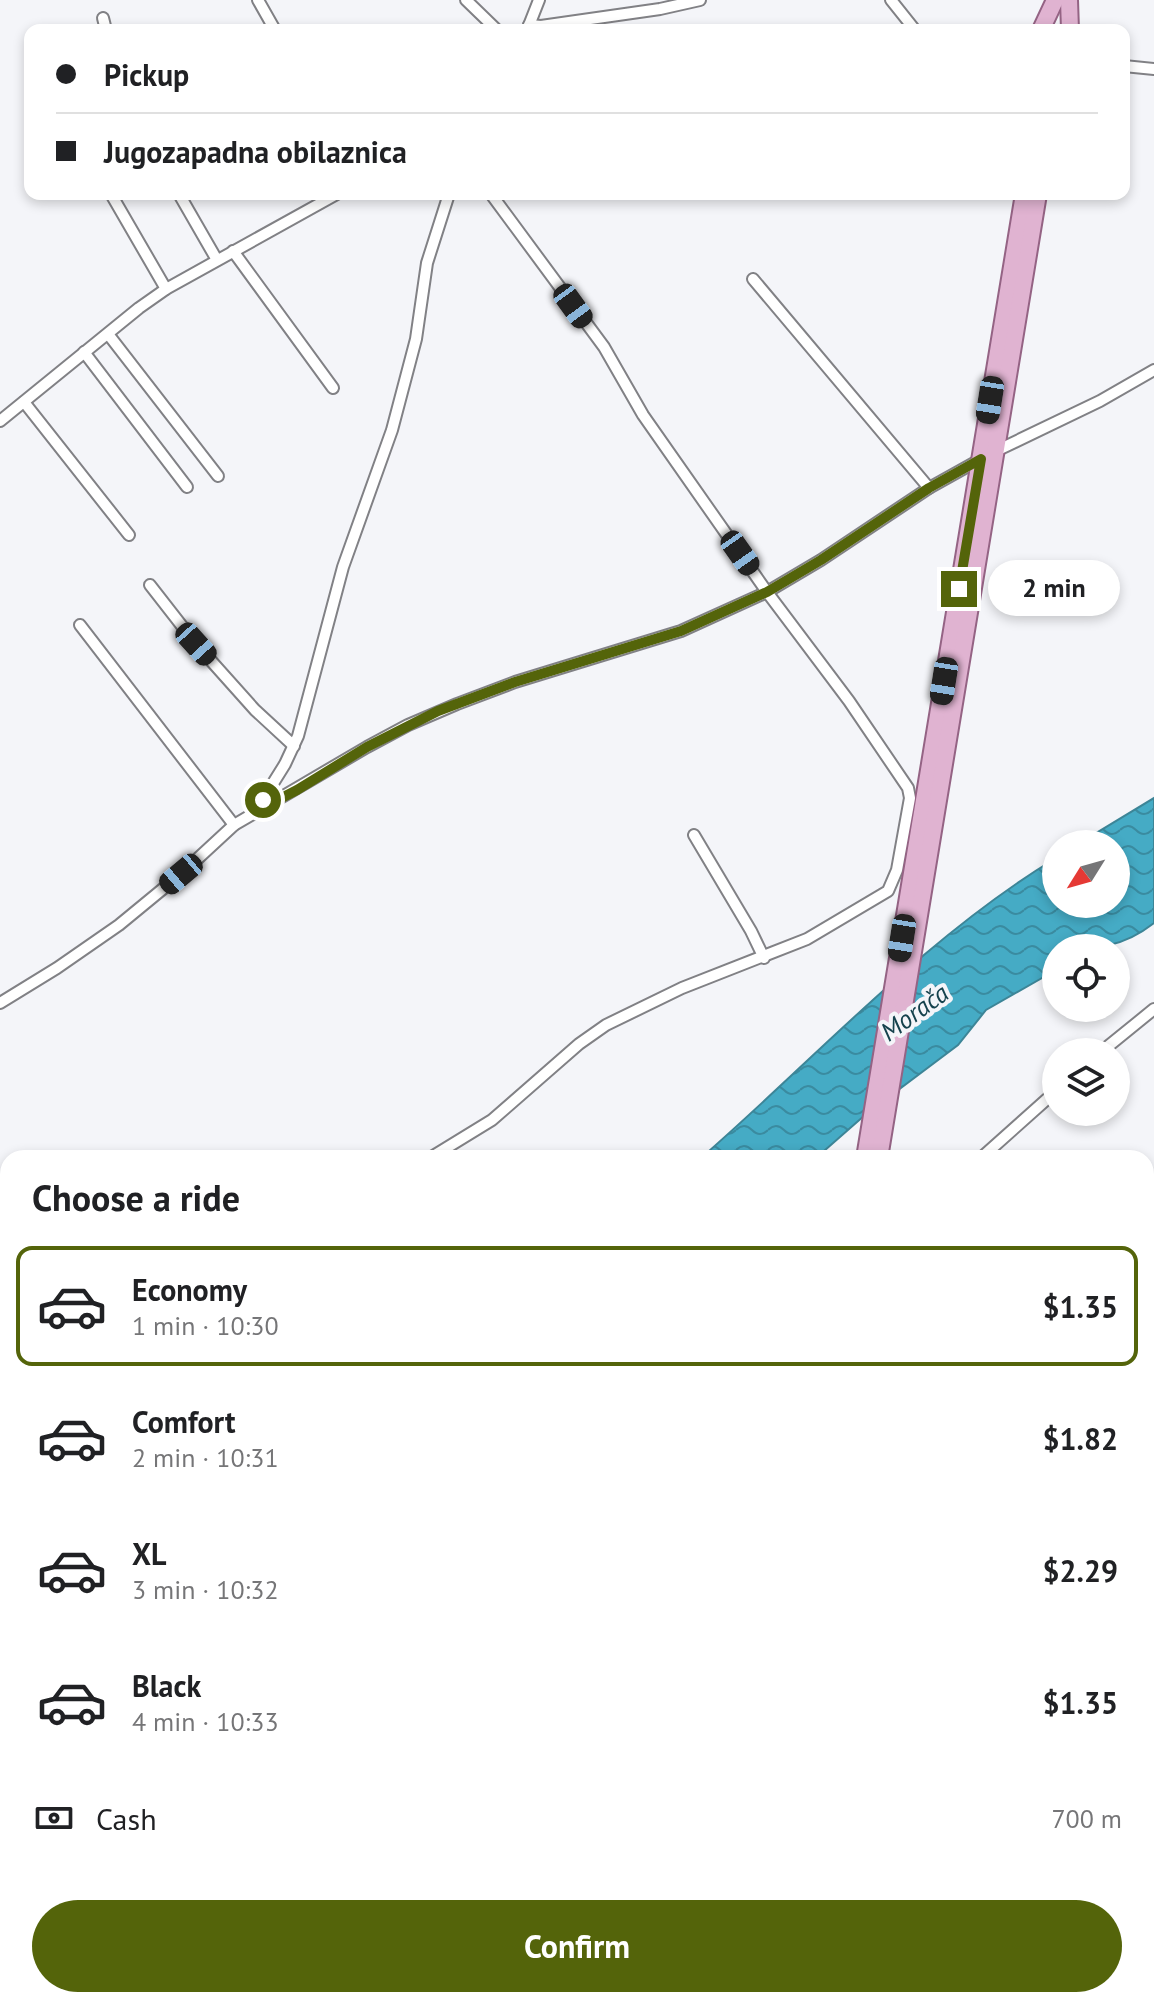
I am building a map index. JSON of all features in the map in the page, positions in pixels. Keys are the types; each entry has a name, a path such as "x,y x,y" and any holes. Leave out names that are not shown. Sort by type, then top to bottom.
{"main road":[{"path":"1045,24 1055,0"},
{"path":"1069,0 1070,24"},
{"path":"988,455 1023,200"},
{"path":"873,1150 988,455 1037,200"}],"street":[{"path":"258,0 272,24"},
{"path":"466,0 491,24"},
{"path":"529,24 539,0"},
{"path":"555,24 700,0"},
{"path":"891,0 910,24"},
{"path":"103,18 104,24"},
{"path":"1130,67 1154,69"},
{"path":"114,200 166,289"},
{"path":"182,200 217,260"},
{"path":"0,421 166,289 326,200"},
{"path":"256,811 294,746 343,567 392,430 416,339 430,251 447,200"},
{"path":"443,1150 492,1120 579,1044 606,1025 682,988 807,939 888,891 897,870 910,798 908,788 849,701 767,592 643,415 604,347 495,200"},
{"path":"233,251 333,388"},
{"path":"753,279 929,488"},
{"path":"108,334 218,476"},
{"path":"84,352 187,487"},
{"path":"0,1003 119,925 234,825 377,741 438,711 515,682 681,631 767,592 929,488 1154,370"},
{"path":"24,402 129,535"},
{"path":"150,585 196,644 245,699 294,746"},
{"path":"80,625 234,825"},
{"path":"694,835 764,958"},
{"path":"1118,1038 1154,1009"},
{"path":"990,1150 1042,1104"}],"water":[{"name":"Morača","path":"1154,798 1154,923 1130,938 1130,934 1042,934 1042,978 986,1010 958,1045 865,1115 825,1150 710,1150 872,1000 1007,890 1042,867 1042,918 1130,918 1130,830 1101,830"}],"route":[{"path":"263,800 256,811 367,747 438,711 515,682 681,631 781,585 910,500 981,459 959,589"}]}
